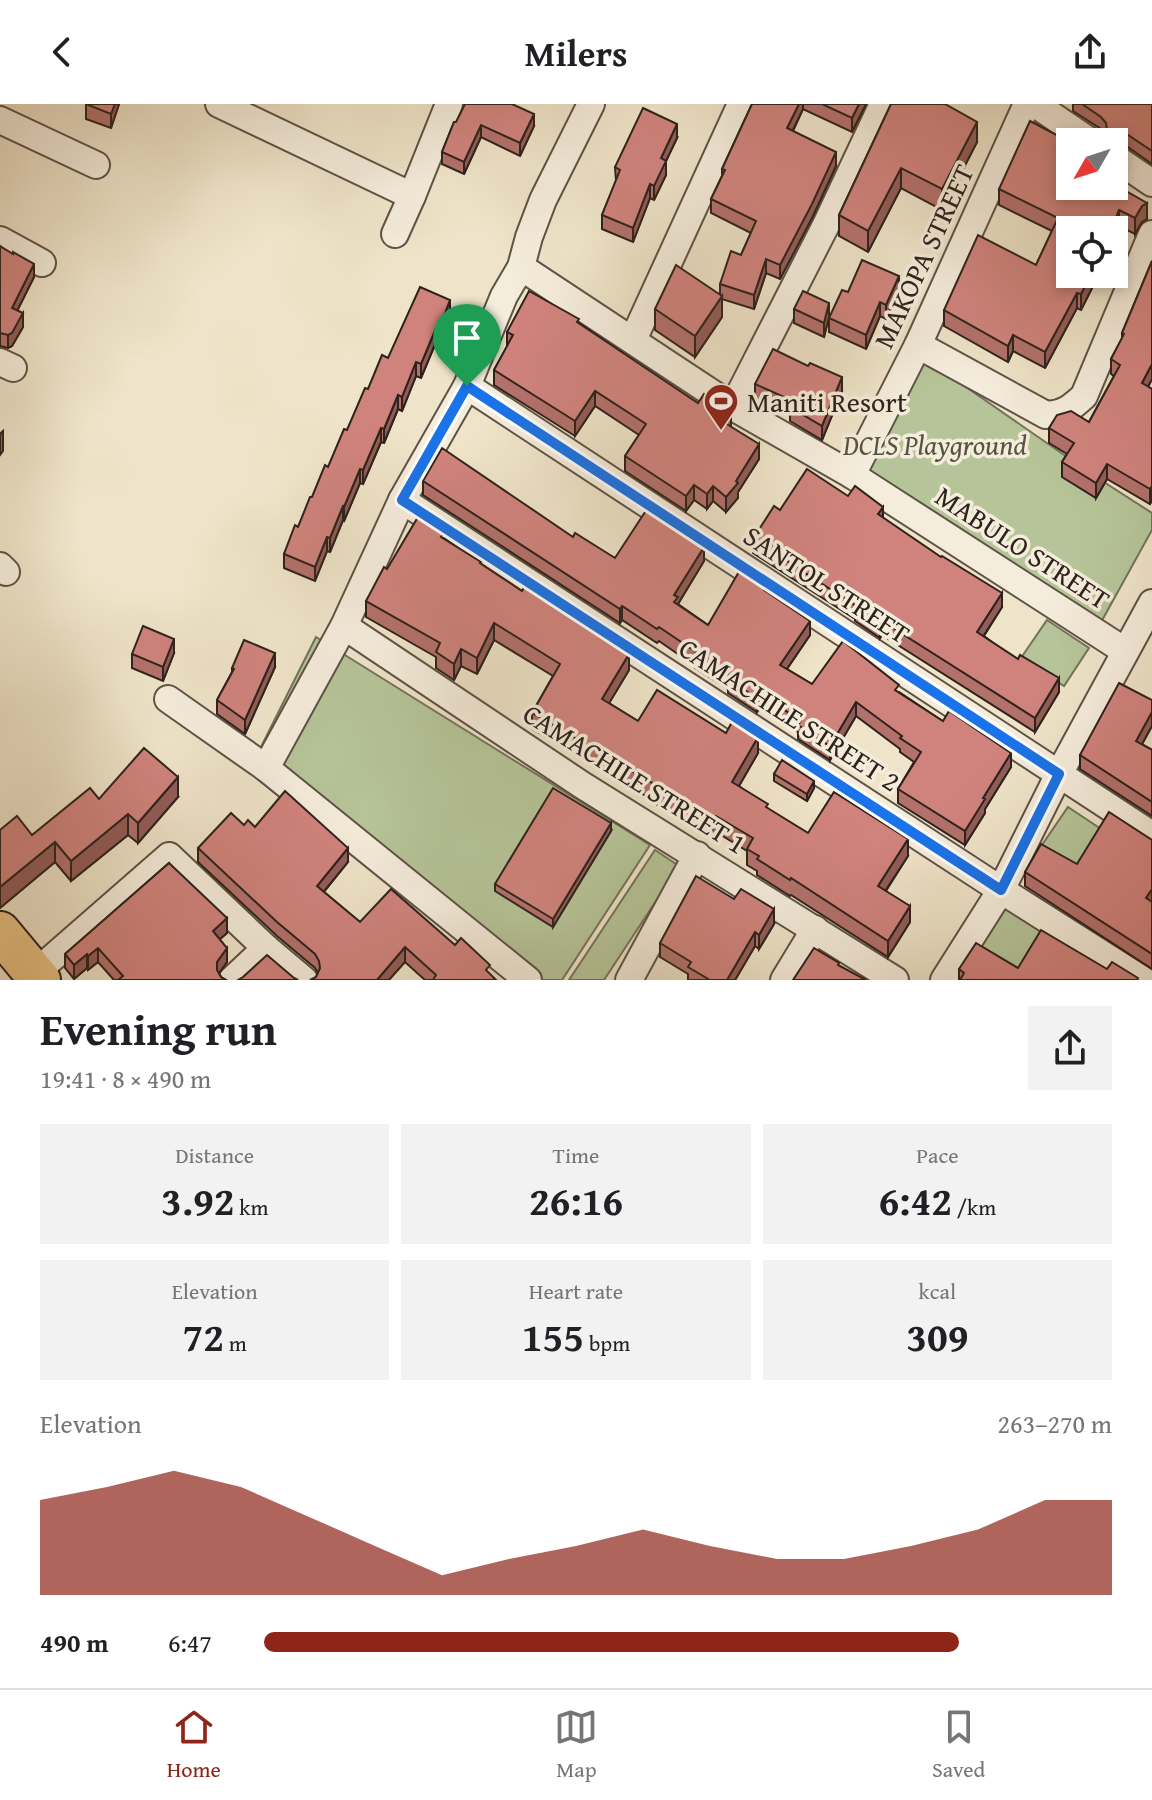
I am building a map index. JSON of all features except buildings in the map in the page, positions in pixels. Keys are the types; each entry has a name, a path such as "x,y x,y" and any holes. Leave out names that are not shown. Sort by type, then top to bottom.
{"main road":[{"path":"0,932 38,976"}],"street":[{"path":"219,104 412,196"},
{"path":"395,234 449,104"},
{"path":"266,768 344,626 402,500 467,386 504,296 521,267 535,217 591,104"},
{"path":"633,340 741,104"},
{"path":"733,407 826,225 883,104"},
{"name":"MAKOPA STREET","path":"852,475 918,345 1027,104"},
{"path":"1035,104 1070,128"},
{"path":"0,120 96,165"},
{"path":"1128,167 1152,183"},
{"path":"918,345 1046,415 1059,414 1084,396 1152,234"},
{"path":"0,240 42,263"},
{"name":"MABULO STREET","path":"521,267 733,407 852,475 1125,651"},
{"name":"SANTOL STREET","path":"467,386 1152,835"},
{"name":"CAMACHILE STREET 2","path":"402,500 1143,980"},
{"path":"944,980 1001,890 1059,774 1152,603"},
{"name":"CAMACHILE STREET 1","path":"344,626 582,785 895,980"},
{"path":"168,699 266,768 528,980"},
{"path":"629,980 697,855"},
{"path":"38,976 169,856 304,980"},
{"path":"784,980 815,929"},
{"path":"232,980 266,948"}],"green space":[{"name":"DCLS Playground","path":"904,344 1152,513 1152,530 1100,624 847,464"},
{"path":"1047,620 1089,648 1064,686 1021,658"},
{"path":"316,637 650,845 562,980 535,980 257,755"},
{"path":"1068,807 1110,835 1085,874 1042,845"},
{"path":"655,850 679,866 604,980 569,980"},
{"path":"1002,905 1044,933 1018,971 976,943"}],"place":[{"name":"Maniti Resort","path":"721,432"}],"route":[{"path":"467,386 1059,774 1001,890 402,500 467,386"}]}
